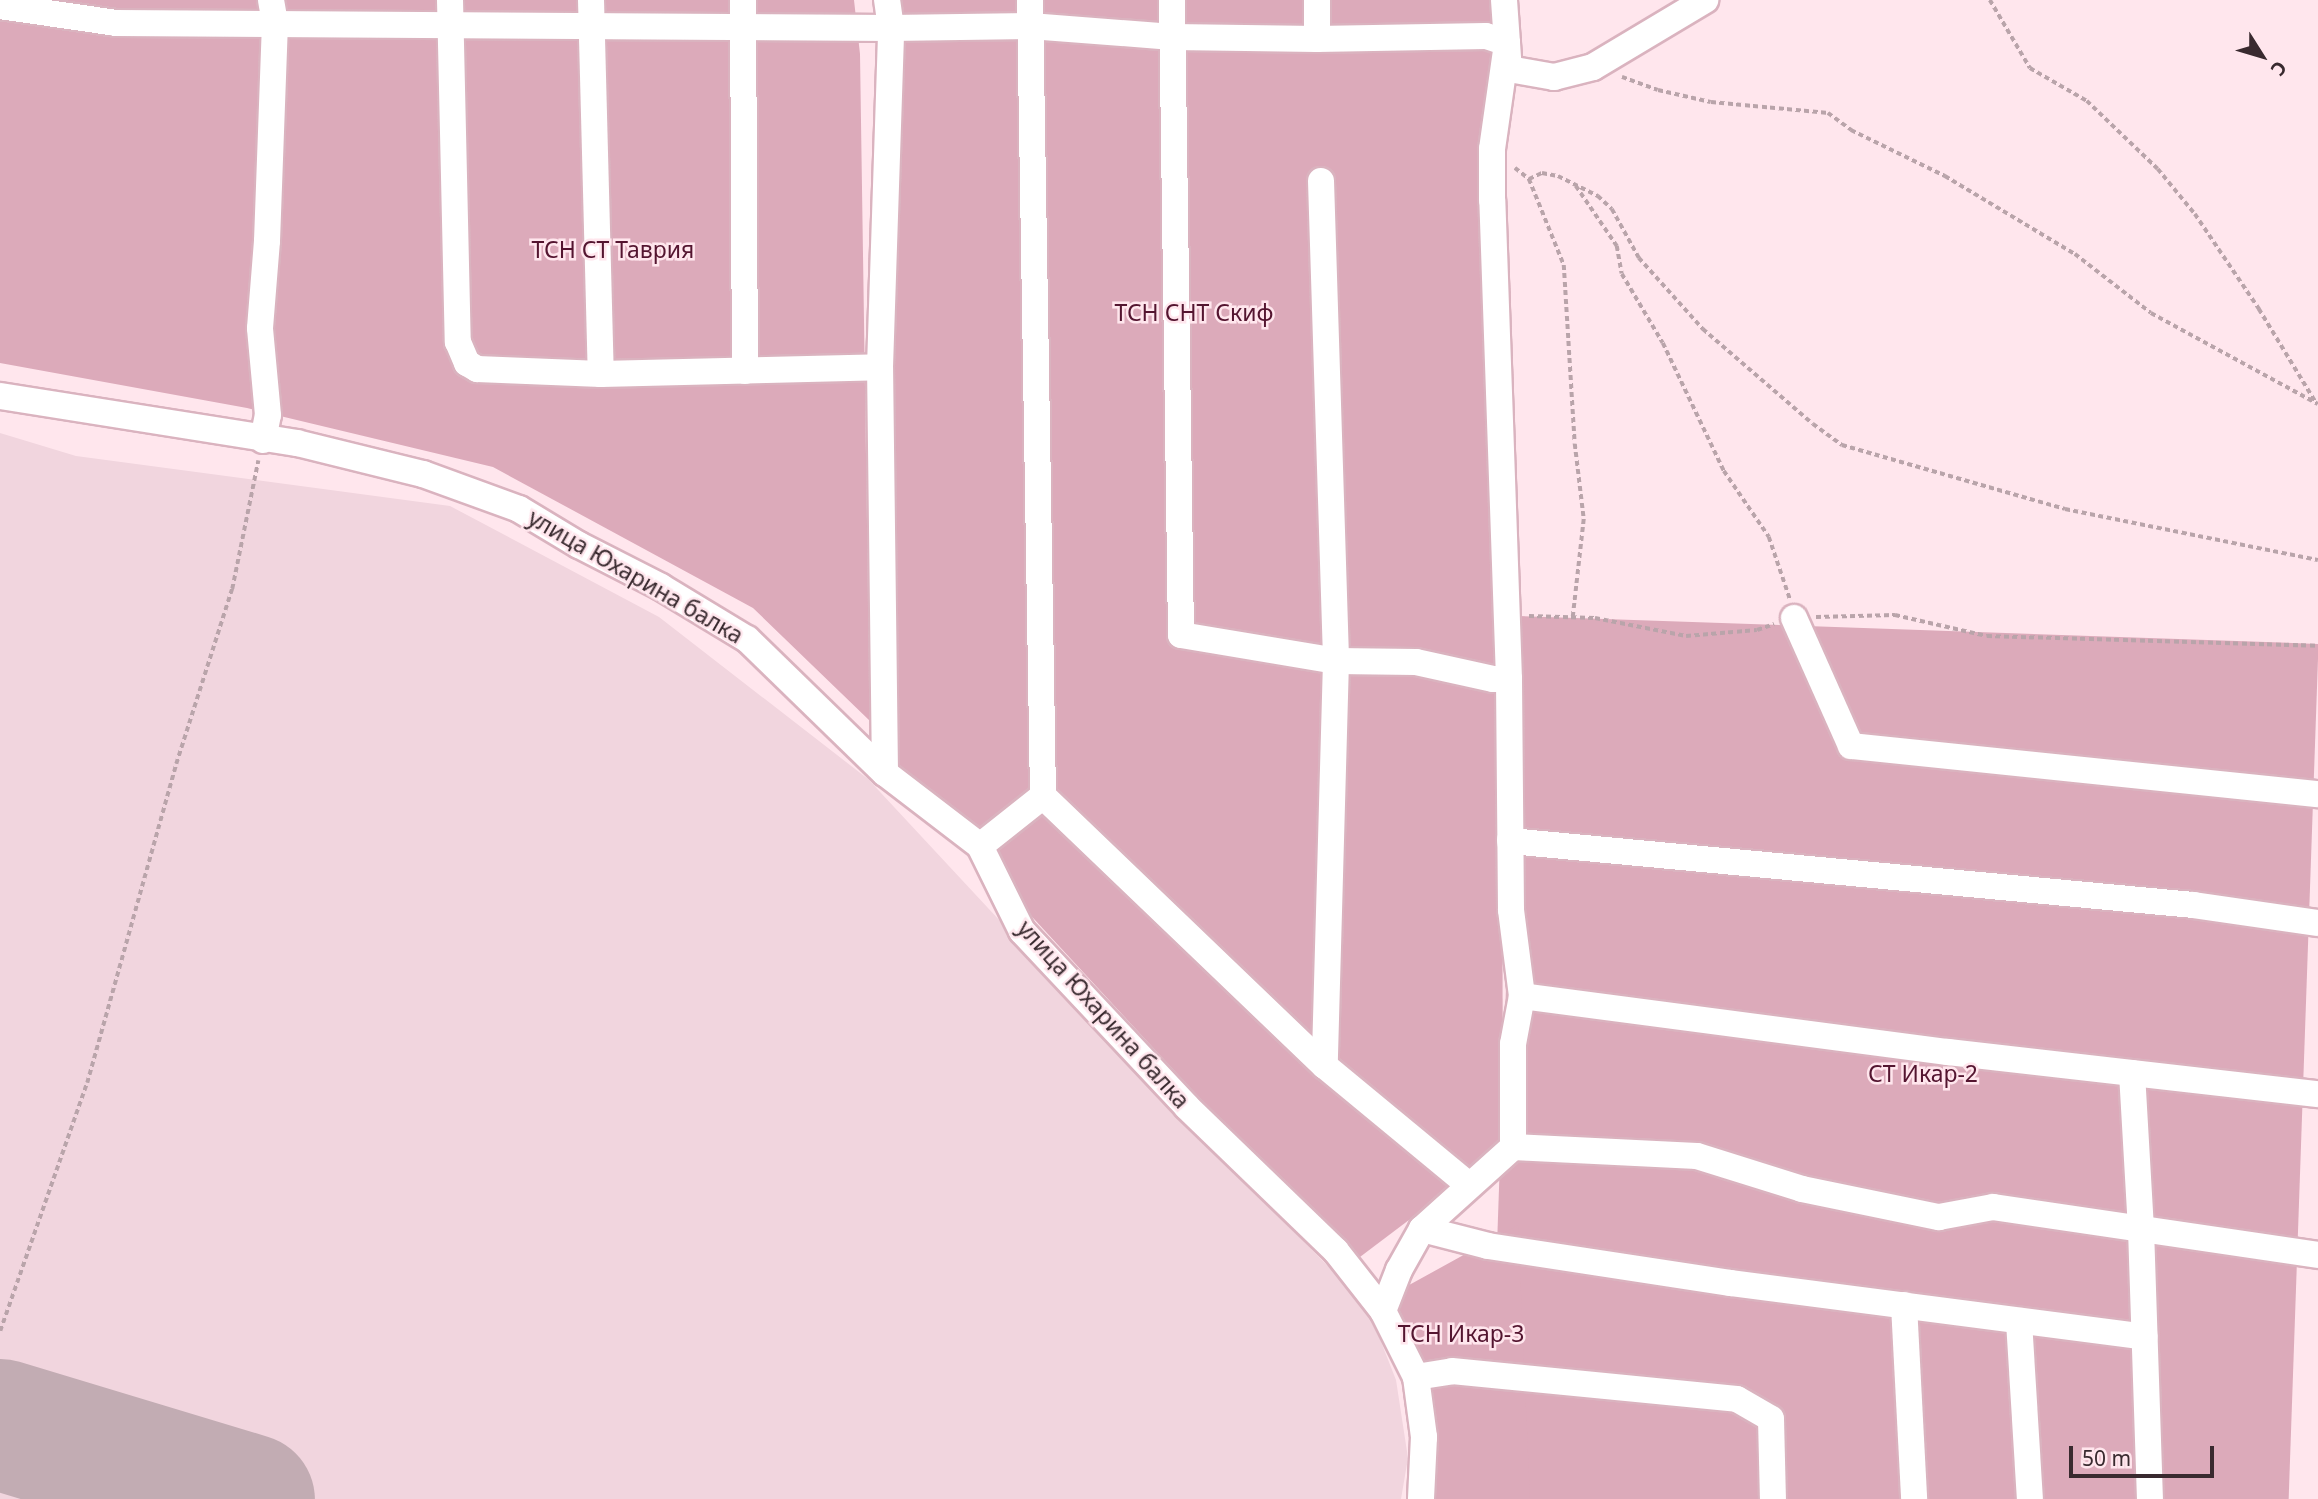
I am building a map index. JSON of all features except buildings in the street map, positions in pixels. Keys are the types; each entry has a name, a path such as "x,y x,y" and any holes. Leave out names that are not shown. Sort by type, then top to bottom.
{"street":[{"path":"743,0 745,371"},
{"path":"885,773 880,367 891,28 887,0"},
{"path":"1172,0 1181,635 1336,661 1416,662 1493,680 1509,679"},
{"path":"1317,0 1317,39"},
{"path":"1504,0 1509,69 1554,77 1593,67 1705,0"},
{"path":"0,6 115,11 592,13 745,27 891,28 1030,13 1173,37 1317,39 1486,36 1507,43"},
{"path":"0,396 265,427 260,328 267,241 273,12"},
{"path":"451,12 457,342 461,354 477,369 601,374 880,367"},
{"path":"592,13 601,374"},
{"path":"1030,13 1043,796 1325,1066 1469,1185"},
{"path":"1507,43 1492,149 1495,329 1509,679 1511,910 1522,996 1513,1044 1513,1147"},
{"path":"1321,181 1336,661 1325,1066"},
{"name":"улица Юхарина балка","path":"265,427 297,443 423,474 519,509 579,545 662,587 747,639 885,773 980,846 1022,931 1188,1107 1336,1251 1383,1311 1416,1377 1423,1437 1421,1499"},
{"path":"1794,618 1851,746 2318,794"},
{"path":"980,846 1043,796"},
{"path":"1510,841 2193,905 2318,923"},
{"path":"1522,996 2318,1094"},
{"path":"2132,1073 2141,1229 2150,1499"},
{"path":"1383,1311 1399,1270 1422,1229 1513,1147 1697,1156 1802,1189 1939,1217 1993,1207 2318,1255"},
{"path":"1422,1229 1488,1246 1904,1306 2144,1337"},
{"path":"1904,1306 1914,1499"},
{"path":"2019,1321 2030,1499"},
{"path":"1416,1377 1452,1371 1737,1399 1771,1419 1773,1499"}],"path":[{"path":"1990,0 2030,68 2087,101 2158,169 2195,214 2259,309 2317,403"},
{"path":"1593,67 1658,90 1711,102 1828,113 1851,130 1945,176 2075,254 2151,313 2317,403"},
{"path":"1492,149 1529,179 1564,265 1575,444 1584,519 1573,617"},
{"path":"1529,179 1542,173 1558,176 1598,196 1612,209 1639,258 1703,329 1813,424 1842,445 2065,509 2318,560"},
{"path":"1575,184 1617,246 1622,274 1663,343 1724,471 1769,537 1787,584 1794,618"},
{"path":"0,1331 87,1083 176,764 232,589 265,427"},
{"path":"1506,617 1595,618 1686,636 1757,630 1794,618 1895,615 1986,636 2318,646"}],"shaded area":[{"path":"0,433 76,456 450,506 659,617 868,779 1204,1140 1367,1306 1396,1380 1408,1458 1401,1499 0,1499"}],"green space":[{"name":"ТСН СТ Таврия","path":"0,0 854,0 860,54 870,721 753,608 493,467 247,408 0,363"},
{"name":"ТСН СНТ Скиф","path":"877,0 1500,0 1503,1149 1352,1263 900,774"},
{"name":"СТ Икар-2","path":"1519,616 2318,644 2289,1499 1488,1498"},
{"name":"ТСН Икар-3","path":"1518,1225 1530,1499 1412,1499 1415,1474 1409,1381 1391,1295"}],"runway":[{"path":"0,1424 249,1499"}]}
